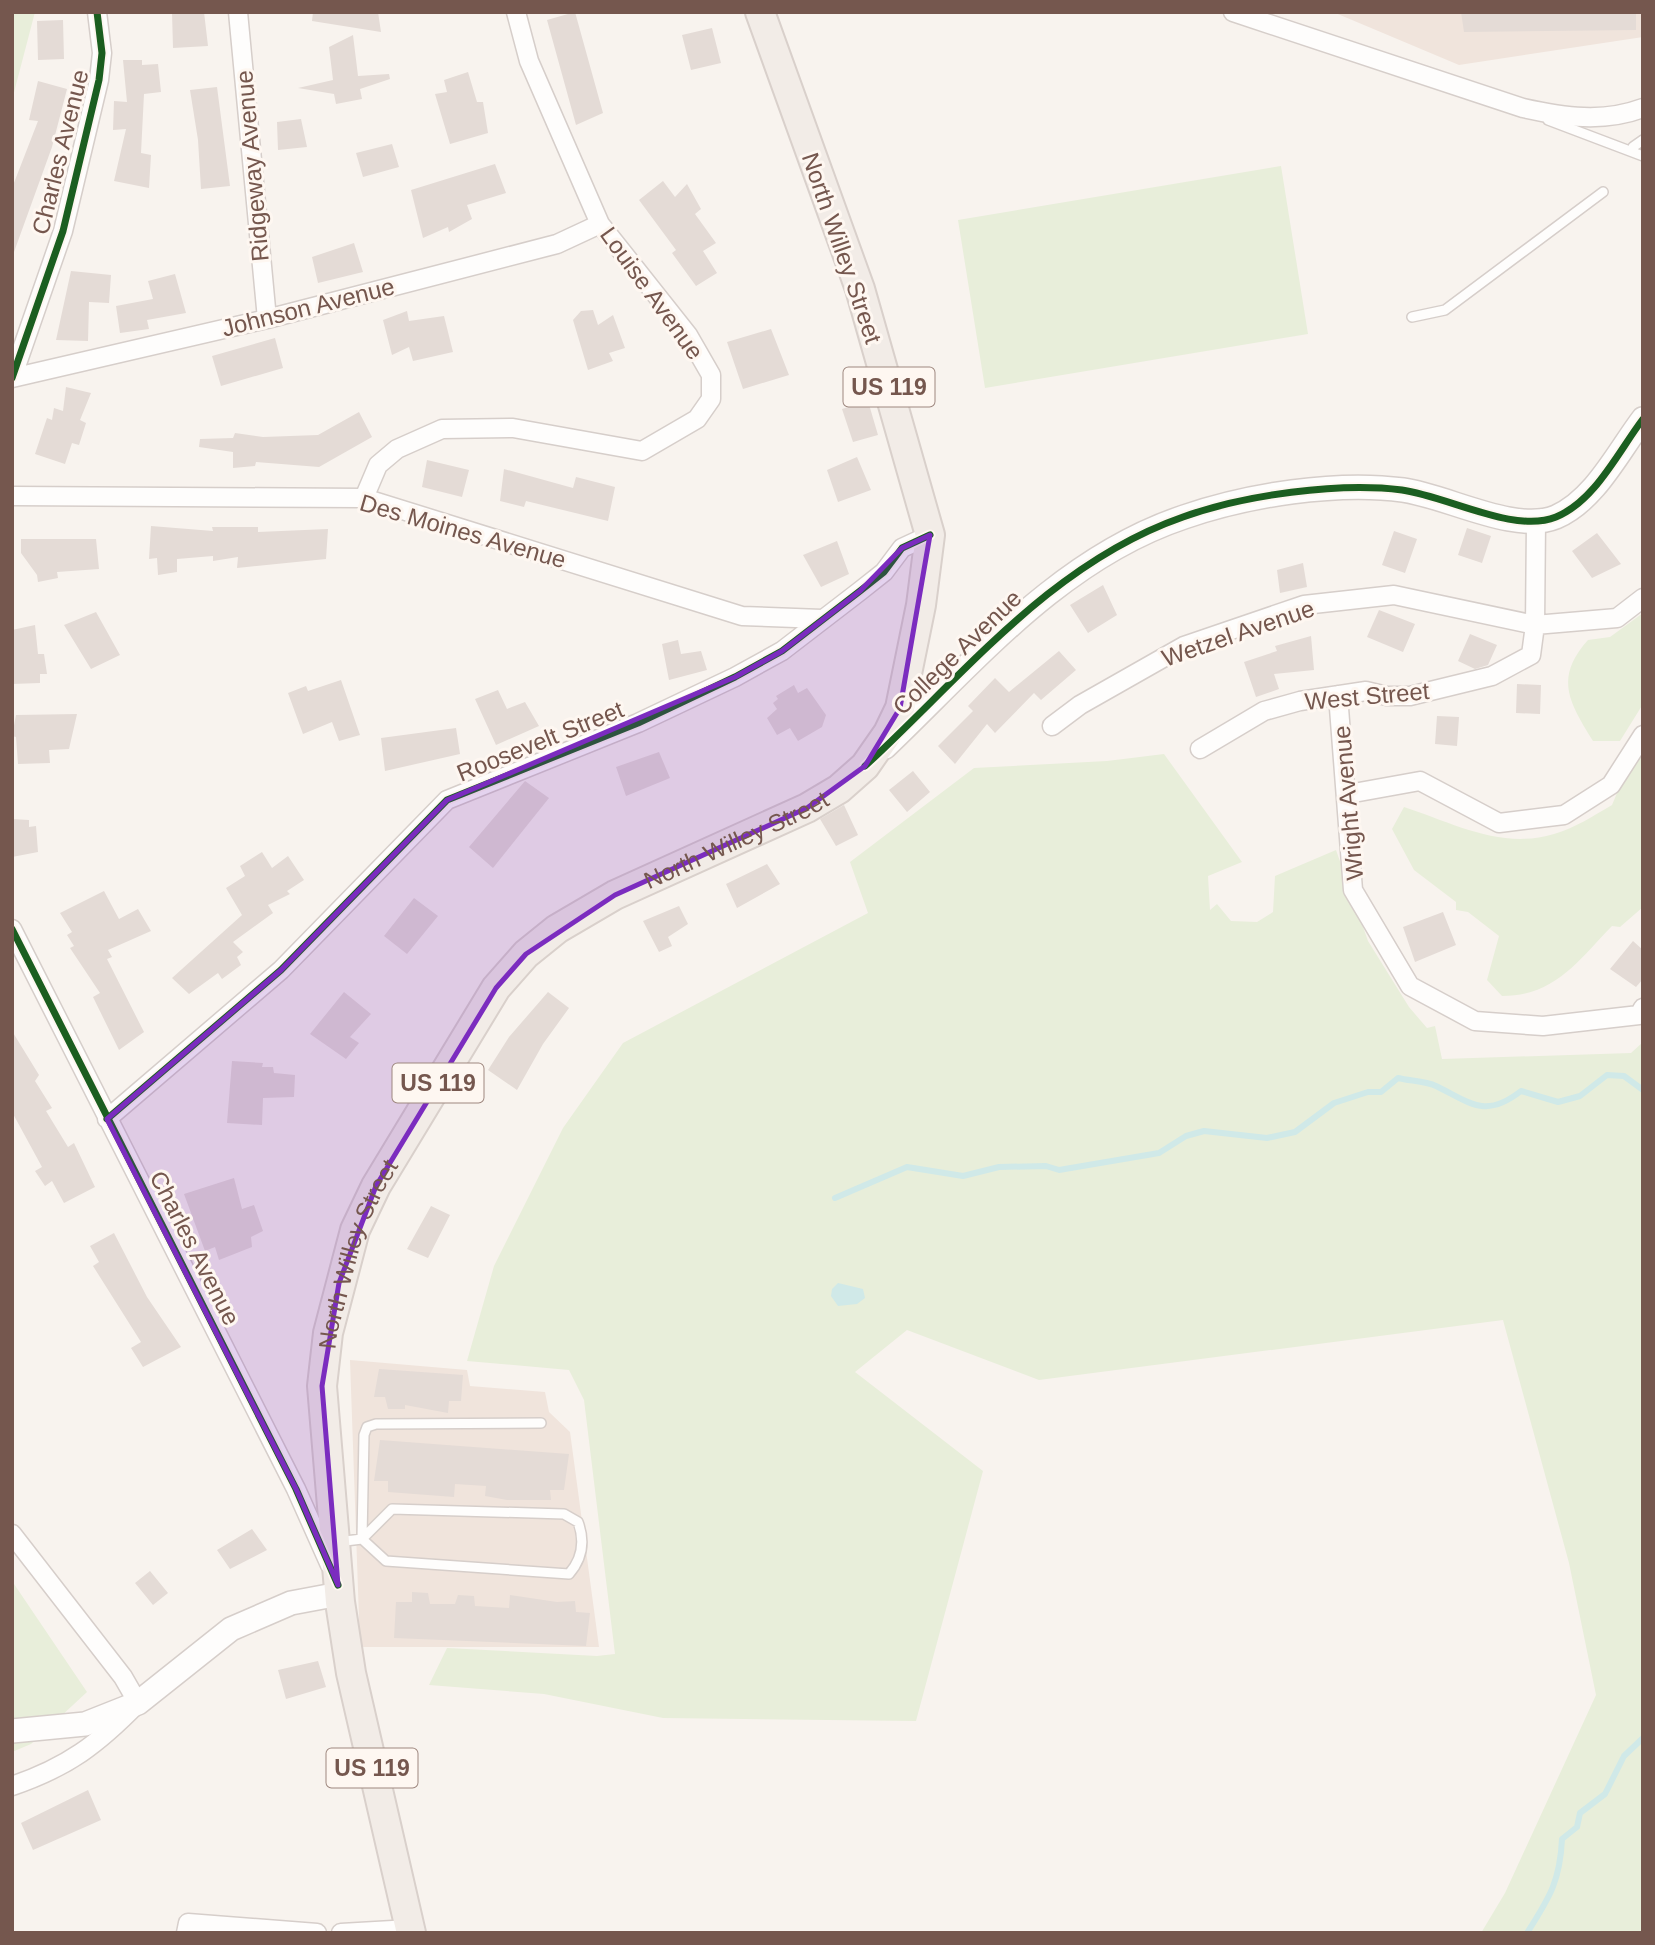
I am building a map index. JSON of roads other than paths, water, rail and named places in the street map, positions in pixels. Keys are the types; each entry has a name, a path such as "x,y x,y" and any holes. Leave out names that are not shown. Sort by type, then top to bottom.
{"main road":[{"name":"North Willey Street","path":"339,1594 349,1541 322,1386 328,1333 343,1270 355,1230 376,1186 496,988 526,954 557,929 671,867 807,808 839,789 865,766 888,733 900,708 923,593 930,535 860,289 760,12"},
{"name":"US 119","path":"339,1594 365,1736 410,1931"}],"street":[{"name":"Charles Avenue","path":"12,378 63,231 100,80 102,53 97,12"},
{"name":"Ridgeway Avenue","path":"238,12 267,319"},
{"name":"Louise Avenue","path":"364,498 378,465 397,449 442,429 513,428 642,451 697,419 711,399 710,375 688,335 600,224 529,61 516,12"},
{"path":"1233,12 1501,101 1566,117 1599,118 1643,108"},
{"name":"Johnson Avenue","path":"12,378 267,319 557,244 600,224"},
{"name":"College Avenue","path":"865,766 975,656 1044,596 1114,549 1183,517 1259,499 1339,487 1402,490 1442,498 1507,519 1536,522 1573,509 1643,419"},
{"name":"Des Moines Avenue","path":"12,496 364,498 741,616 822,619"},
{"name":"West Street","path":"1200,749 1264,711 1300,701 1366,691 1387,696 1410,696 1492,676 1531,655 1535,625 1536,522"},
{"name":"Roosevelt Street","path":"107,1119 281,970 447,800 638,723 735,677 782,650 884,572 902,548 930,535"},
{"name":"Wetzel Avenue","path":"1052,726 1080,705 1184,646 1304,605 1395,595 1535,625 1617,618 1643,598"},
{"name":"Wright Avenue","path":"1339,695 1353,890 1410,986 1475,1021 1543,1026 1639,1015 1643,1008"},
{"path":"1348,794 1420,781 1499,823 1564,815 1611,785 1643,735"},
{"name":"Charles Avenue","path":"12,929 296,1489 339,1594"},
{"path":"12,1534 123,1677 138,1703"},
{"path":"12,1786 50,1772 78,1757 105,1737 138,1703 210,1644 243,1622 291,1603 339,1594"},
{"path":"12,1731 85,1724 138,1703"},
{"path":"187,1928 317,1933"},
{"path":"341,1933 410,1931"}],"lane":[{"path":"1501,101 1642,157"},
{"path":"1633,148 1643,141"},
{"path":"1412,317 1445,310 1603,192"},
{"path":"349,1541 367,1427 376,1424 541,1423"},
{"path":"392,1509 564,1514 578,1522 582,1546 580,1558 569,1574 386,1561 349,1541 392,1509"}],"water":[{"path":"838,1283 863,1289 865,1298 857,1304 838,1306 831,1296 832,1289"}],"waterway":[{"path":"835,1198 907,1167 963,1176 999,1167 1046,1166 1059,1170 1159,1153 1186,1136 1204,1131 1267,1138 1295,1132 1334,1103 1368,1092 1381,1092 1398,1078 1432,1084 1469,1102 1488,1106 1508,1100 1521,1091 1558,1102 1580,1096 1607,1075 1624,1076 1643,1090"},
{"path":"1527,1933 1552,1889 1559,1867 1562,1839 1577,1827 1580,1813 1605,1794 1624,1756 1643,1738"}]}
